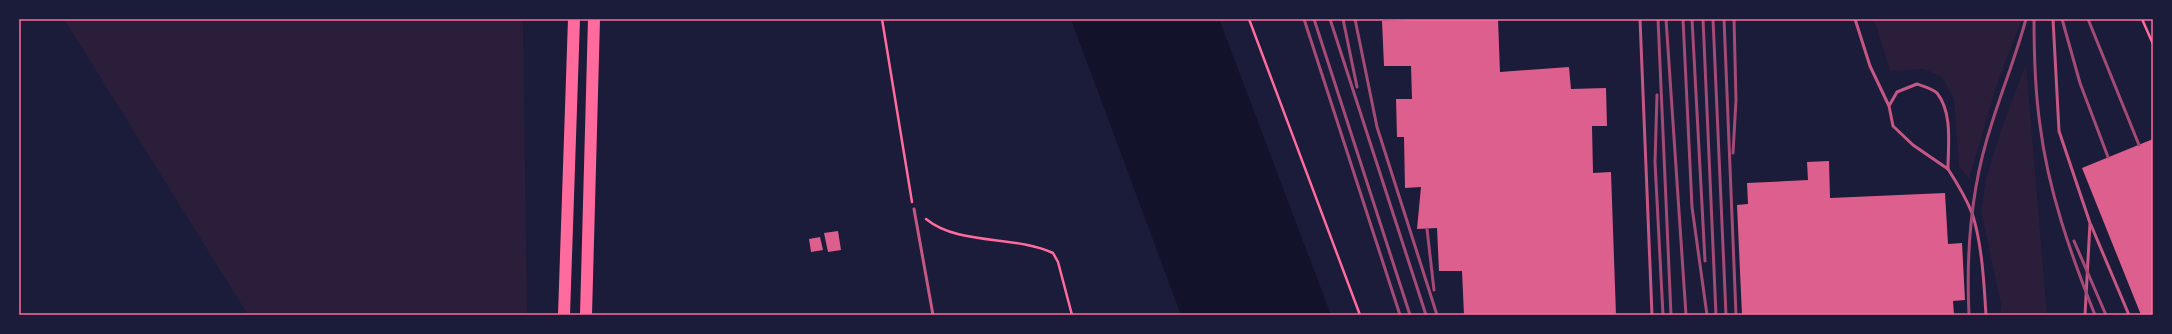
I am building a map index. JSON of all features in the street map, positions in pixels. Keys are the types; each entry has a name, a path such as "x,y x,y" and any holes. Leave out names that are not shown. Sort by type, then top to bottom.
{"highway":[{"path":"564,315 574,19"},
{"path":"586,315 594,19"}],"lane":[{"path":"1640,19 1652,315"},
{"path":"1855,19 1870,66 1889,106 1893,126 1913,145 1948,169 1962,192 1972,214 1984,274 1986,315"},
{"path":"2053,19 2059,131 2090,223 2129,315"},
{"path":"1889,106 1897,92 1917,84 1936,92 1944,106 1948,125 1948,169"},
{"path":"914,210 933,315"},
{"path":"2086,315 2090,223"}],"path":[{"path":"882,19 914,210 936,227 959,234 1030,245 1053,253 1058,262 1072,315"},
{"path":"1249,19 1360,315"},
{"path":"2142,19 2153,44"}],"shaded area":[{"path":"64,19 523,19 527,315 248,315"},
{"path":"1071,19 1219,19 1331,315 1181,315"},
{"path":"1874,19 2022,19 1998,81 1969,179 1959,166 1954,99 1942,77 1924,69 1890,71"},
{"path":"2026,64 2047,315 2000,315 2001,304 1981,211 1986,179 2001,130"}],"building":[{"path":"1498,19 1500,72 1569,67 1571,89 1606,88 1607,126 1592,126 1593,173 1611,172 1616,315 1464,315 1462,271 1439,271 1437,228 1417,229 1421,187 1405,188 1404,137 1397,137 1396,99 1412,99 1411,66 1384,66 1382,21"},
{"path":"2153,139 2153,315 2141,315 2082,168"},
{"path":"1829,161 1830,198 1945,193 1948,244 1962,243 1965,300 1953,301 1954,315 1742,315 1737,205 1748,204 1747,183 1808,180 1807,162"},
{"path":"838,231 841,250 828,252 824,233"},
{"path":"820,237 823,250 811,252 809,239"}],"railway":[{"path":"1304,19 1400,315"},
{"path":"1314,19 1410,315"},
{"path":"1330,19 1426,315"},
{"path":"1343,19 1357,87"},
{"path":"1355,19 1377,127 1437,315"},
{"path":"1658,19 1671,315"},
{"path":"1666,19 1686,315"},
{"path":"1683,19 1692,207 1707,315"},
{"path":"1692,19 1705,261"},
{"path":"1703,19 1716,315"},
{"path":"1713,19 1726,315"},
{"path":"1724,19 1736,315"},
{"path":"1733,153 1736,100 1734,19"},
{"path":"1969,315 1968,267 1974,196 1984,149 2026,19"},
{"path":"2034,19 2037,99 2049,174 2069,246 2095,315"},
{"path":"2062,19 2080,83 2108,157"},
{"path":"2088,19 2139,145"},
{"path":"1657,95 1655,162 1663,315"},
{"path":"1427,229 1434,290"},
{"path":"2074,241 2106,315"}]}
